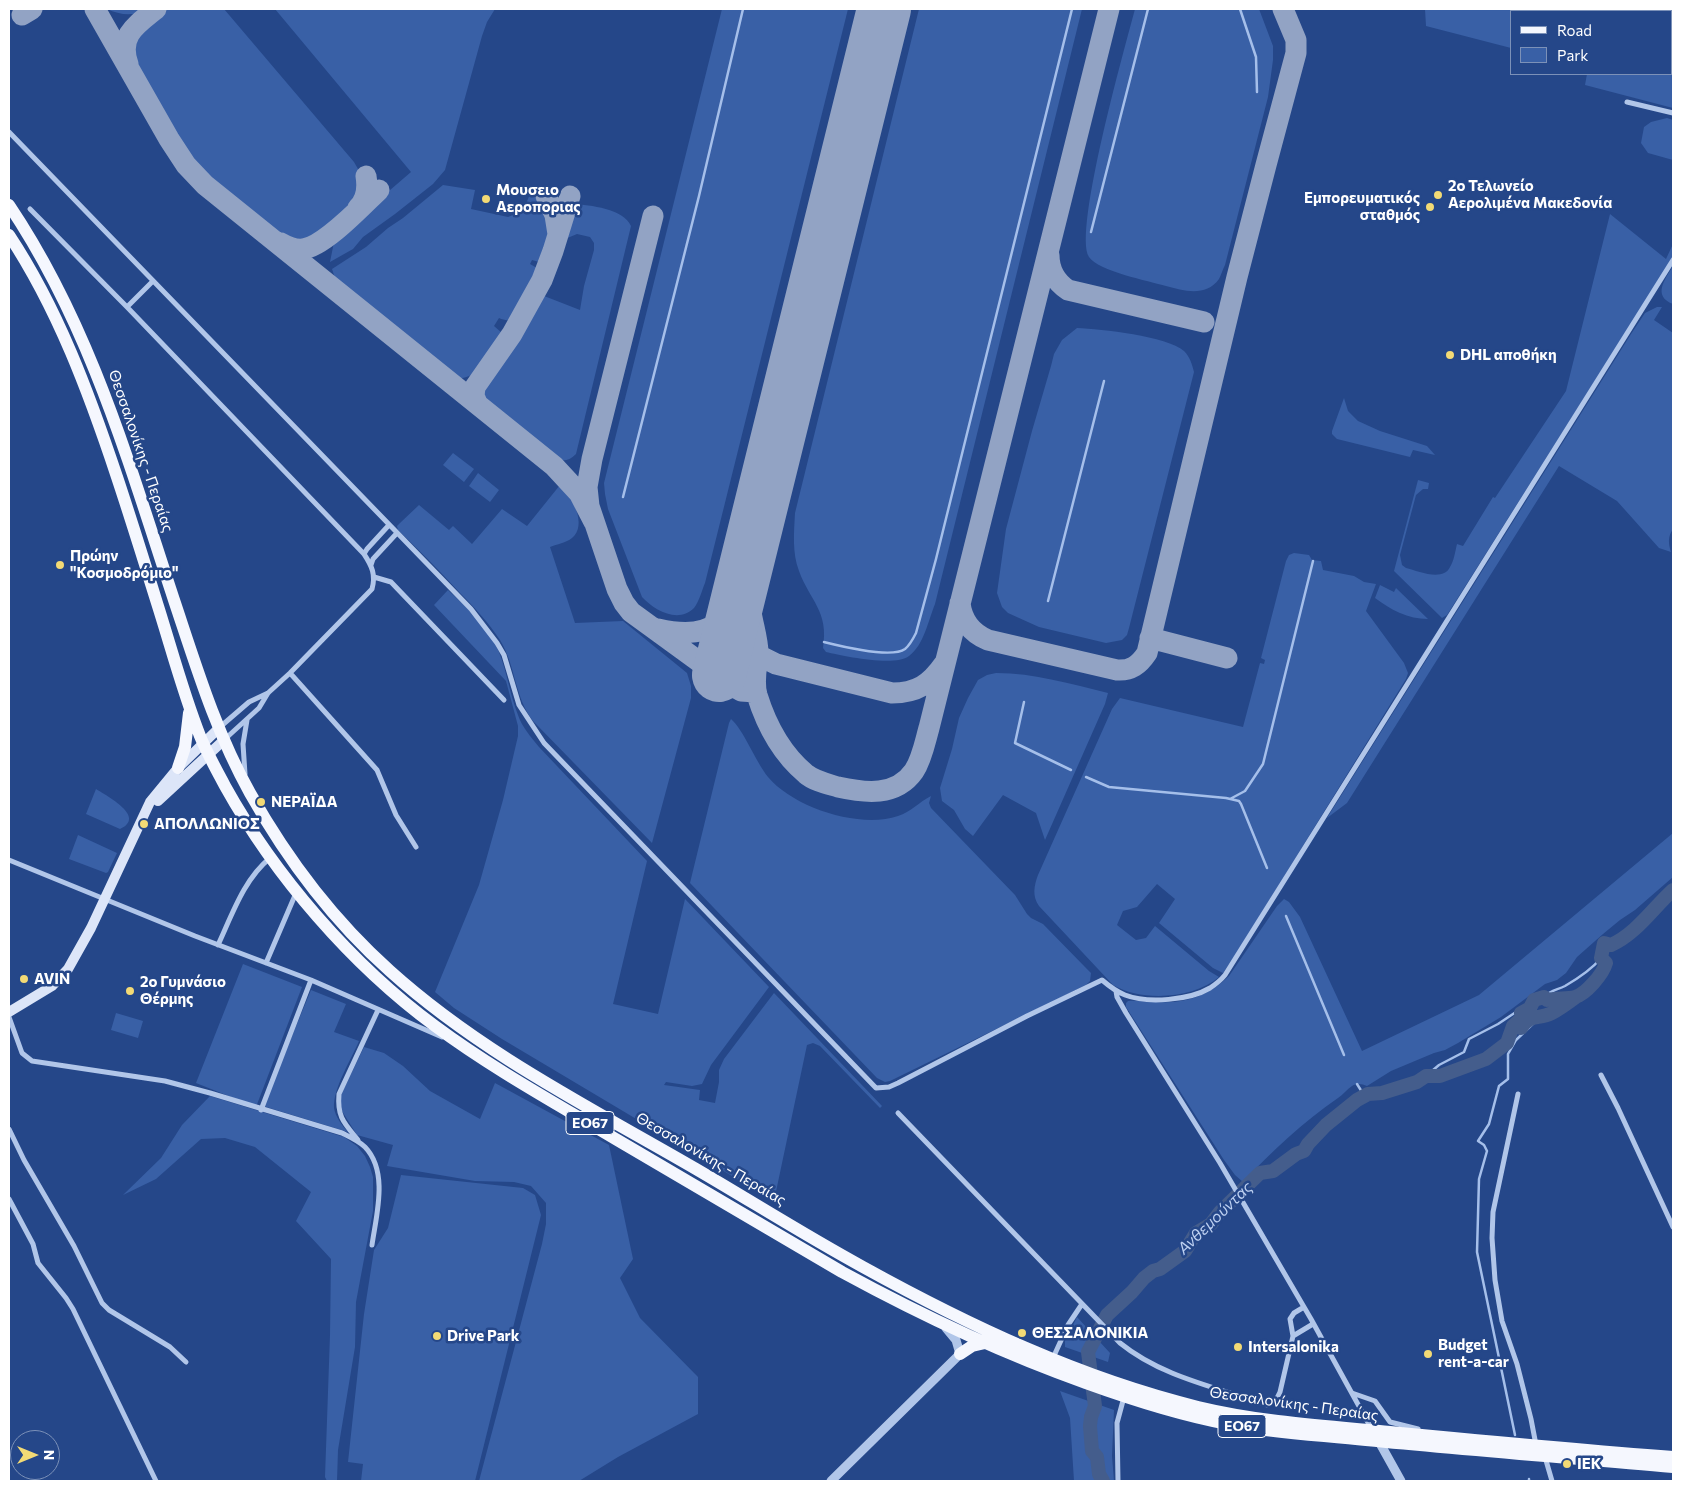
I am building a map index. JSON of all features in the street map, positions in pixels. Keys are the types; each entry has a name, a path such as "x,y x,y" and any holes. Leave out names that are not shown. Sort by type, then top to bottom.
{"main road":[{"name":"Θεσσαλονίκης - Περαίας","path":"9,205 40,254 63,297 100,380 206,696 221,735 253,798 290,858 363,946 414,992 480,1041 514,1063 858,1264 947,1311 1053,1358 1067,1370"},
{"name":"Θεσσαλονίκης - Περαίας","path":"9,235 53,314 88,394 124,497 189,706 206,750 246,822 297,891 338,938 381,982 415,1011 461,1045 519,1082 833,1267 888,1297 985,1343 1110,1386 1215,1411 1376,1436 1506,1453 1536,1451 1673,1458"},
{"path":"178,768 186,741 189,706"},
{"path":"146,812 221,735"},
{"path":"10,1012 45,991 63,975 84,943 135,832 156,794 178,768 206,750"},
{"path":"960,1354 972,1346 985,1343"},
{"name":"Θεσσαλονίκης - Περαίας","path":"1110,1386 1124,1396 1173,1411 1236,1426 1376,1436 1469,1440 1497,1443 1536,1451 1673,1467"}],"street":[{"path":"1627,102 1673,112"},
{"path":"9,132 471,609 490,632 504,655 519,705 544,743 876,1088 889,1087 898,1083 1027,1016 1102,980 1126,996 1176,998 1199,993 1209,988 1225,975 1673,260"},
{"path":"30,209 127,307 364,554 371,564 374,577 372,589 268,693 259,708 221,735"},
{"path":"127,307 153,281"},
{"path":"364,554 389,525"},
{"path":"371,564 373,559 397,533"},
{"path":"374,577 391,582 504,700"},
{"path":"290,673 377,770 396,815 416,847"},
{"path":"221,735 249,702 268,693"},
{"path":"247,718 242,751 246,780 253,798"},
{"path":"218,944 251,879 271,857"},
{"path":"9,860 266,964 311,980 461,1045"},
{"path":"266,964 297,891"},
{"path":"261,1110 311,980"},
{"path":"1116,991 1117,997 1126,1013 1251,1215 1401,1481"},
{"path":"372,1245 378,1202 378,1181 371,1155 344,1122 338,1109 340,1094 378,1010"},
{"path":"10,1012 22,1053 28,1059 45,1064 141,1076 188,1087 342,1133 359,1142"},
{"path":"1601,1075 1673,1227"},
{"path":"1518,1094 1493,1212 1492,1238 1495,1280 1502,1321 1517,1364 1532,1419 1536,1451 1552,1481"},
{"path":"898,1113 1120,1343 1138,1357 1160,1368 1198,1383 1267,1405 1276,1402 1293,1336 1290,1319 1294,1313 1304,1308"},
{"path":"9,1129 24,1160 74,1246 102,1303 109,1310 170,1347 186,1362"},
{"path":"9,1199 33,1244 38,1264 66,1298 72,1309 156,1481"},
{"path":"1053,1358 1068,1325 1082,1304"},
{"path":"831,1481 960,1354 956,1340 943,1324"},
{"path":"1293,1336 1313,1324"},
{"path":"1352,1393 1375,1401 1390,1422 1469,1440"},
{"path":"1118,1481 1117,1423 1124,1396"}],"green space":[{"path":"107,9 146,9 141,12 127,14"},
{"path":"164,9 224,9 354,162 358,169 361,185 359,194 350,209 312,239 297,241 280,235 201,171 188,156 137,68 134,57 135,40 144,27"},
{"path":"275,9 495,9 487,22 482,36 445,170 433,184 363,237 353,249 330,262 334,242 339,234 411,172"},
{"path":"722,9 848,9 705,583 694,608 688,613 674,615 660,610 642,597 608,509 604,483"},
{"path":"919,9 1082,9 935,604 922,639 914,651 902,659 881,661 834,654 826,652 823,648 824,635 821,615 803,581 795,557 795,513"},
{"path":"1135,9 1259,9 1273,46 1268,97 1225,265 1214,285 1201,290 1180,290 1124,275 1102,267 1089,257 1086,240 1094,177"},
{"path":"1425,9 1544,10 1510,10 1510,48 1426,26"},
{"path":"1634,9 1671,9 1671,10"},
{"path":"1672,62 1673,108 1585,85 1587,75 1672,75"},
{"path":"1667,118 1673,120 1673,160 1648,153 1641,143 1644,127 1651,122"},
{"path":"443,185 475,190 471,209 508,217 523,211 530,194 539,202 551,232 542,261 532,260 530,264 537,268 538,275 517,314 509,320 499,318 494,326 502,333 497,350 478,371 459,379 342,285 335,278 332,269 366,247"},
{"path":"573,204 588,205 614,212 627,220 631,226 576,454 570,459 559,460 478,395 480,387 518,331 539,294 580,310 594,243 590,237 577,234 565,239 561,236"},
{"path":"1610,214 1666,259 1673,244 1673,257 1447,615 1442,618 1394,571 1418,480 1429,483 1428,489 1423,489 1416,495 1400,555 1402,565 1423,573 1442,574 1451,565 1457,544 1463,546 1493,497 1495,498 1566,391"},
{"path":"1673,266 1673,304 1663,297 1662,287"},
{"path":"1657,307 1662,307 1654,320 1673,333 1673,529 1669,540 1671,552 1659,548 1617,501 1559,466 1347,803 1327,818 1631,334 1645,313"},
{"path":"1077,328 1117,332 1163,341 1184,351 1192,363 1194,372 1127,635 1122,640 1106,643 1039,627 1008,613 1002,607 997,593 1006,529 1054,354 1062,340"},
{"path":"1344,398 1348,411 1358,421 1380,431 1427,446 1435,455 1413,450 1410,457 1337,439 1332,434 1332,431"},
{"path":"453,453 474,469 464,482 443,465"},
{"path":"478,473 499,490 490,502 469,486"},
{"path":"560,485 573,503 579,526 572,538 550,547 575,623 623,621 687,673 691,686 691,698 652,843 533,721 522,701 509,660 496,634 471,604 398,530 397,526 419,505 449,530 453,526 472,544 502,509 527,526"},
{"path":"1294,553 1309,555 1312,560 1321,561 1323,570 1354,576 1364,582 1376,584 1366,611 1404,663 1408,673 1406,679 1223,973 1213,968 1159,923 1175,899 1157,884 1137,907 1123,911 1117,925 1136,940 1146,938 1155,926 1209,971 1219,977 1196,990 1182,994 1152,996 1125,990 1113,985 1039,906 1034,891 1038,875 1112,709 1120,698 1243,727 1260,663 1264,664 1265,660 1261,658 1286,561 1289,555"},
{"path":"1380,585 1394,592 1396,588 1428,619 1407,616 1375,598"},
{"path":"448,590 477,618 495,643 502,660 515,707 527,732 647,861 613,1004 658,1014 685,899 769,987 711,1065 702,1084 692,1086 666,1082 664,1085 700,1090 699,1100 715,1103 719,1070 724,1059 774,993 882,1106 880,1108 820,1046 813,1043 807,1045 774,1201 502,1039 454,1008 435,992 479,885 503,800 518,736 518,726 506,681 434,605"},
{"path":"996,673 1038,677 1108,693 1105,704 1045,840 1036,813 1003,795 973,836 965,829 954,810 942,801 940,788 959,718 978,680"},
{"path":"731,719 740,730 768,777 779,788 794,798 828,813 865,820 883,819 903,814 931,796 929,803 931,808 1015,895 1027,914 1043,924 1091,973 1090,981 1086,985 890,1081 885,1082 877,1078 690,883"},
{"path":"96,789 122,807 129,819 127,824 120,829 86,814"},
{"path":"1673,833 1673,877 1577,957 1566,973 1557,980 1545,984 1501,1017 1445,1050 1391,1071 1367,1086 1356,1084 1352,1086 1288,1137 1243,1182 1224,1160 1126,1007 1128,1001 1176,1002 1196,997 1213,989 1229,976 1277,906 1284,899 1289,902 1300,917 1362,1051 1479,995"},
{"path":"78,835 117,853 108,872 106,873 69,859"},
{"path":"243,964 302,987 256,1107 196,1083"},
{"path":"311,990 346,1004 334,1032 359,1041 339,1083 334,1100 336,1114 348,1132 263,1106"},
{"path":"116,1013 143,1021 138,1038 111,1030"},
{"path":"364,1047 384,1053 403,1066 430,1091 480,1119 495,1083 609,1145 633,1259 620,1278 640,1318 698,1377 698,1414 618,1457 579,1481 479,1481 542,1244 546,1224 546,1203 531,1186 514,1182 475,1181 387,1166 393,1145 357,1135 340,1108 341,1095"},
{"path":"210,1096 344,1137 357,1146 365,1156 370,1167 373,1177 373,1211 356,1302 355,1347 338,1450 337,1481 327,1481 325,1477 331,1259 296,1221 311,1192 255,1147 225,1138 201,1139 156,1179 123,1195 161,1158 182,1125"},
{"name":"Drive Park","path":"401,1175 523,1188 535,1195 541,1215 475,1481 361,1481 363,1464 348,1462 364,1314 374,1250 388,1228"},
{"path":"1077,1317 1110,1353 1108,1362 1065,1347 1065,1341"},
{"path":"1060,1391 1114,1410 1112,1456 1114,1481 1074,1481 1070,1418"}],"waterway":[{"path":"623,497 699,196 743,9"},
{"path":"824,642 865,651 889,653 905,649 916,633 1072,9"},
{"path":"1091,232 1148,9"},
{"path":"1240,9 1256,57 1257,92"},
{"path":"1048,601 1104,381"},
{"path":"1230,799 1245,791 1263,764 1313,561"},
{"path":"1024,702 1015,743 1071,770"},
{"path":"1086,777 1109,787 1226,798 1239,801 1267,868"},
{"name":"Ανθεμούντας","path":"1103,1481 1099,1474 1097,1457 1092,1451 1090,1426 1095,1406 1088,1352 1107,1315 1144,1278 1185,1251 1196,1233 1211,1224 1220,1212 1260,1173 1273,1171 1296,1154 1304,1151 1326,1125 1357,1100 1368,1094 1382,1093 1417,1082 1426,1076 1440,1076 1486,1059 1507,1043 1513,1026 1522,1018 1521,1013 1530,1008 1534,1000 1544,997 1547,1000 1572,998 1584,992 1594,983 1606,963 1601,958 1604,943 1611,945 1628,934 1673,890"},
{"path":"1286,916 1344,1055"},
{"name":"Ανθεμούντας","path":"1544,997 1579,977 1601,958"},
{"name":"Ανθεμούντας","path":"1521,1028 1528,1020 1552,1013 1576,997"},
{"name":"Ανθεμούντας","path":"1426,1076 1439,1065 1464,1052 1469,1039 1498,1024 1534,1000"},
{"path":"1515,1435 1477,1252 1479,1179 1487,1151 1484,1145 1478,1141 1489,1124 1499,1086 1508,1079 1508,1054 1516,1040 1540,1017"},
{"path":"1357,1084 1362,1092 1368,1094"}],"taxiway":[{"path":"22,15 32,9"},
{"path":"95,9 169,139 186,165 205,185 554,466 579,493 594,522"},
{"path":"128,64 125,46 127,39 136,26 156,9"},
{"path":"752,540 750,594 751,612 758,648 755,679 756,690 765,717 776,738 797,766 817,780 859,791 879,791 898,785 914,771 925,745 1109,9"},
{"path":"960,603 968,626 988,640 1117,670 1134,666 1147,653 1237,277 1296,53 1296,40 1283,9"},
{"path":"358,208 366,193 366,176"},
{"path":"281,243 297,249 312,247 343,224 379,190"},
{"path":"546,196 555,215 558,234"},
{"path":"477,403 474,396 475,387 512,334 542,280 570,196"},
{"path":"653,216 592,459 587,487 589,506 617,589 631,612 734,687 741,691 756,692"},
{"path":"1049,255 1050,266 1054,276 1068,290 1204,322"},
{"path":"658,629 682,633 703,630 721,620 737,602"},
{"path":"1150,638 1227,658"},
{"path":"758,652 762,657 776,664 892,693 901,693 922,686 944,664"}],"runway":[{"path":"719,675 884,9"}],"place":[{"name":"2ο Τελωνείο Αερολιμένα Μακεδονία","path":"1438,195"},
{"name":"Μουσειο Αεροποριας","path":"486,199"},
{"name":"Εμπορευματικός σταθμός","path":"1430,207"},
{"name":"DHL αποθήκη","path":"1450,355"},
{"name":"Πρώην \"Κοσμοδρόμιο\"","path":"60,565"},
{"name":"ΝΕΡΑΪΔΑ","path":"261,802"},
{"name":"ΑΠΟΛΛΩΝΙΟΣ","path":"144,824"},
{"name":"AVIN","path":"24,979"},
{"name":"2ο Γυμνάσιο Θέρμης","path":"130,991"},
{"name":"ΘΕΣΣΑΛΟΝΙΚΙΑ","path":"1022,1333"},
{"name":"Drive Park","path":"437,1336"},
{"name":"Intersalonika","path":"1238,1347"},
{"name":"Budget rent-a-car","path":"1428,1354"},
{"name":"ΙΕΚ","path":"1567,1464"}]}
